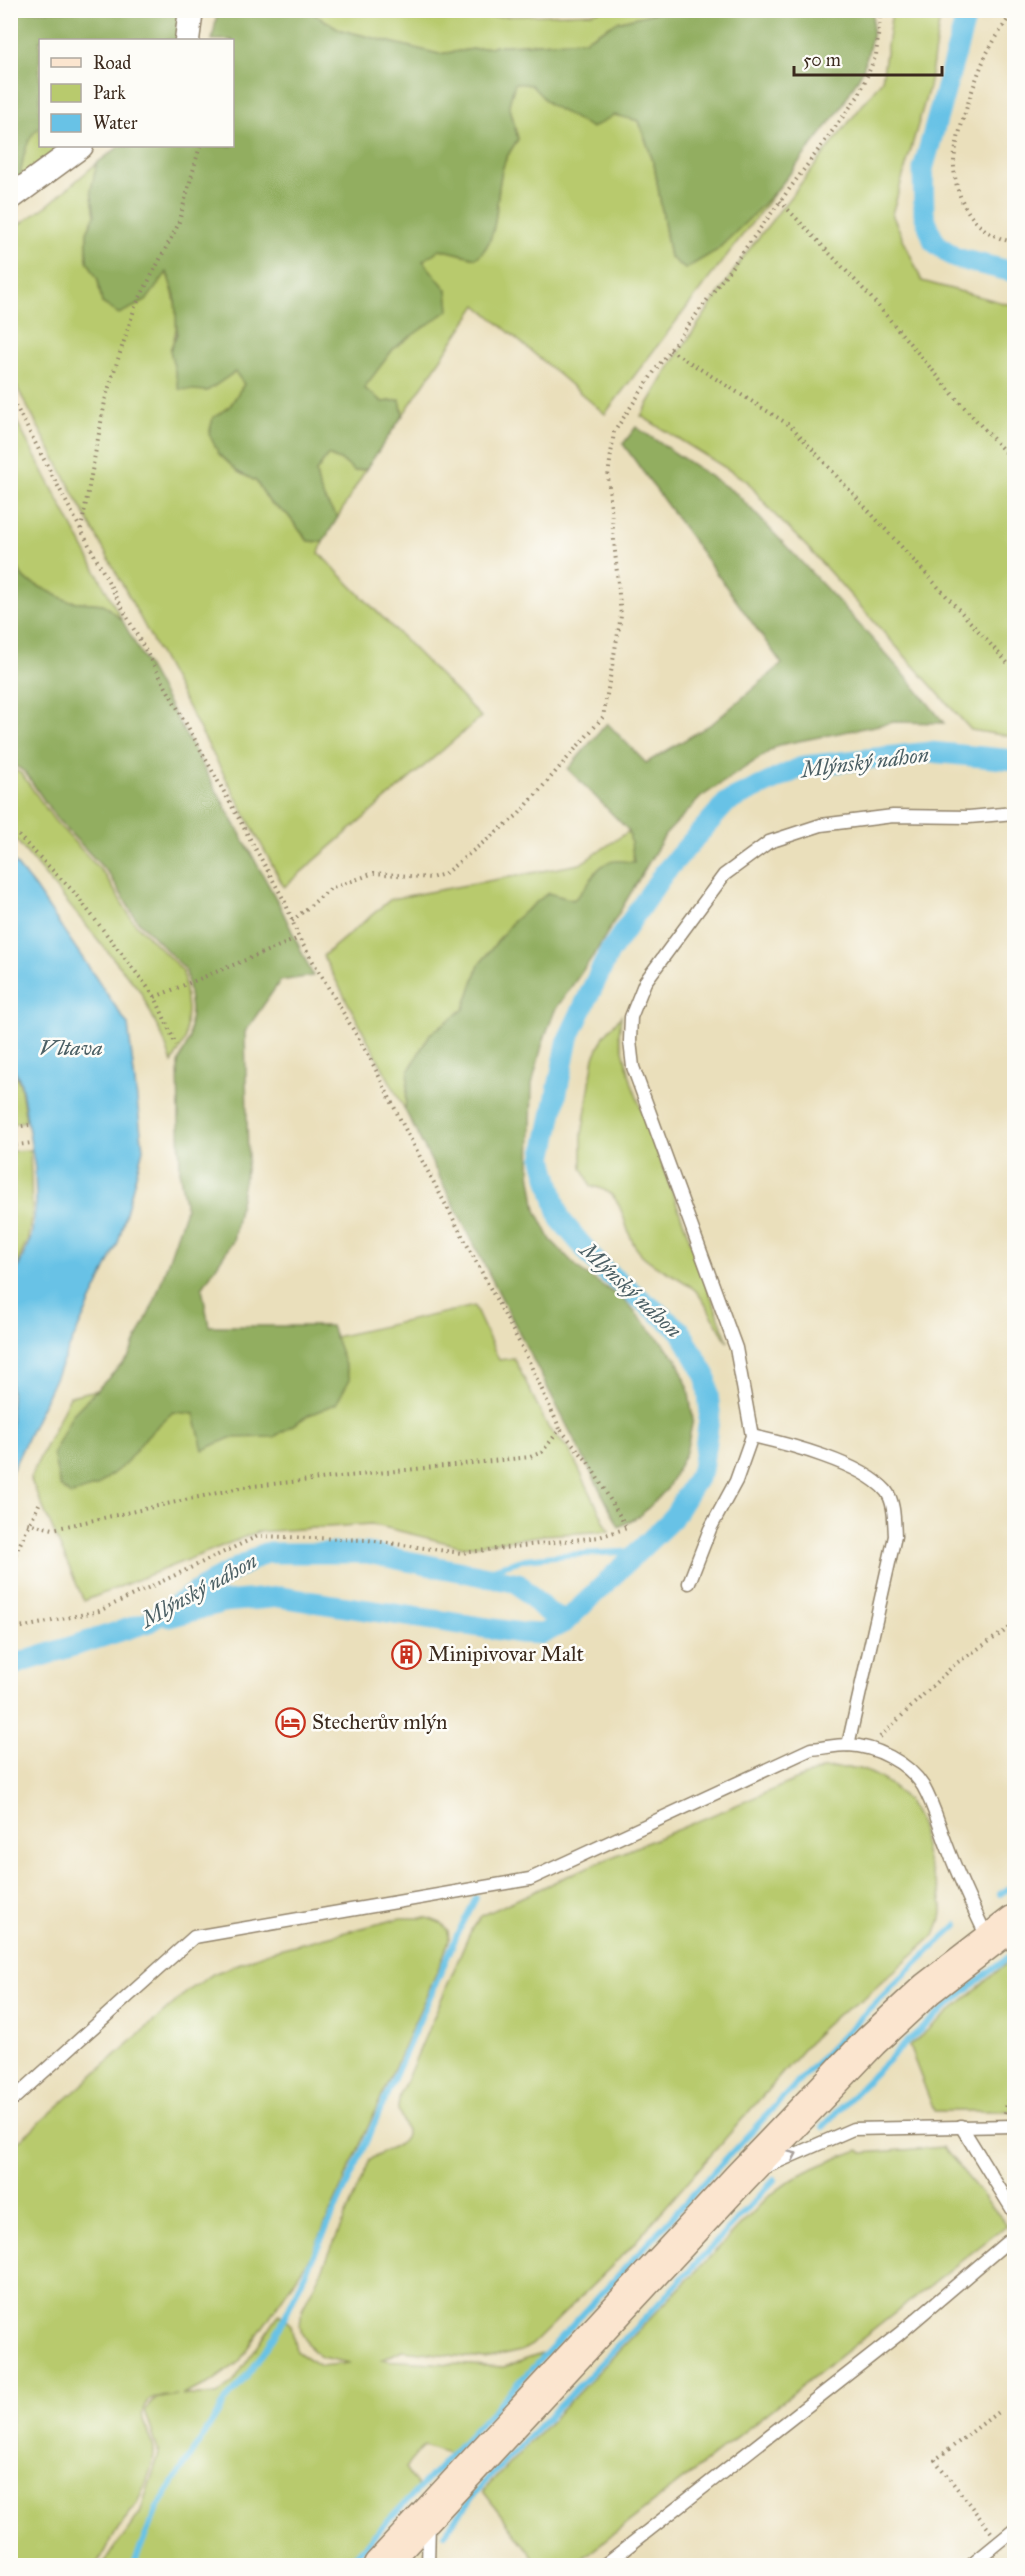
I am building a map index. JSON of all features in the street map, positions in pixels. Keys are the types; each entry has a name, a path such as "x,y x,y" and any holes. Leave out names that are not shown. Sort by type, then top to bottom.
{"main road":[{"path":"380,2565 740,2178 871,2041 927,1989 1001,1931"}],"street":[{"path":"187,39 191,10"},
{"path":"10,198 80,147"}],"lane":[{"path":"689,1583 710,1529 736,1481 752,1436 736,1348 633,1067 630,1041 632,1017 645,982 724,875 769,842 821,825 893,816 969,817 1014,813"},
{"path":"752,1436 794,1446 859,1471 887,1491 893,1510 895,1536 848,1745"},
{"path":"10,2102 194,1937 530,1879 811,1749 848,1745 885,1754 904,1766 921,1783 932,1805 960,1880 1001,1931"},
{"path":"961,2126 1014,2212"},
{"path":"740,2178 853,2128 1009,2126"},
{"path":"603,2565 890,2341 1014,2236"},
{"path":"428,2565 429,2512"},
{"path":"970,2565 1014,2530"}],"path":[{"path":"292,921 330,889 374,873 431,878 444,874 519,814 603,717 621,616 608,476 615,432 670,350 859,95 876,55 881,10"},
{"path":"1014,11 987,55 960,130 953,166 962,201 976,225 1003,240 1014,242"},
{"path":"81,529 106,396 135,307 178,225 200,147"},
{"path":"780,201 868,294 1014,462"},
{"path":"670,350 791,426 1014,670"},
{"path":"10,395 285,902 299,938 370,1058 402,1123 526,1355 560,1429 588,1462 627,1528 599,1537 461,1553 367,1540 258,1536 99,1611 10,1630"},
{"path":"10,827 73,891 155,997 176,1045"},
{"path":"155,997 299,938"},
{"path":"10,1128 29,1125"},
{"path":"10,1146 32,1143"},
{"path":"23,1522 53,1529 244,1487 530,1456 542,1452 560,1429"},
{"path":"10,1565 40,1502"},
{"path":"867,1749 955,1664 1014,1625"},
{"path":"1009,2126 1014,2070"},
{"path":"998,2412 935,2460 999,2542"}],"green space":[{"path":"602,10 662,11 617,22 585,40 495,46 439,54 341,30 309,11 391,11 439,19 592,13"},
{"path":"11,11 180,11 178,39 39,39 39,128 27,145 19,184 11,188"},
{"path":"218,11 309,11 341,30 439,54 495,46 585,40 617,22 662,11 873,11 872,37 863,70 839,111 781,185 749,219 716,251 685,269 670,257 654,164 639,121 614,115 592,128 550,105 531,85 515,83 509,104 518,139 504,164 494,228 490,239 485,250 476,258 440,249 423,261 447,290 449,310 394,348 364,388 383,402 400,400 403,415 366,469 354,471 344,462 328,455 316,472 323,496 338,517 323,542 308,541 287,514 270,503 256,481 238,472 219,454 209,434 213,418 230,406 244,384 235,372 207,391 179,389 170,350 177,334 175,296 167,272 146,301 119,314 102,303 98,280 87,260 87,232 95,215 91,190 97,163 119,147 234,147 234,39 212,39"},
{"path":"892,11 941,11 929,87 892,214 922,281 1014,304 1014,737 971,730 809,549 772,512 747,481 641,416 672,363 744,256 882,80"},
{"path":"515,82 531,84 550,105 614,114 639,121 654,164 670,257 716,251 781,185 605,414 477,305 403,415 400,400 384,402 363,388 394,348 448,310 447,290 422,261 440,249 476,258 485,250 494,228 504,164 518,139 509,104"},
{"path":"39,128 39,147 72,147 19,183 27,144"},
{"path":"97,163 91,190 95,215 87,232 87,260 98,280 102,303 166,271 173,291 177,320 170,350 207,391 235,372 245,384 230,406 213,418 238,472 256,481 270,503 287,514 308,541 323,542 319,553 481,717 284,887 11,376 10,231 48,205"},
{"path":"10,409 122,620 103,604 68,601 24,579 11,555"},
{"path":"636,427 737,494 838,601 910,681 944,723 894,722 779,745 701,797 665,835 597,950 555,1010 543,1042 532,1084 530,1172 536,1210 551,1240 581,1271 624,1300 676,1358 688,1387 693,1420 686,1452 667,1489 641,1515 619,1527 405,1110 409,1071 430,1034 464,1009 479,965 513,921 548,893 573,900 596,872 608,863 634,862 629,831 568,769 607,723 646,763 713,723 782,664 623,444"},
{"path":"328,455 344,462 354,471 366,469 338,517 320,491 317,479 316,472"},
{"path":"11,555 24,579 68,601 103,604 122,620 279,904 313,976 280,981 245,1032 248,1159 233,1241 202,1288 209,1326 331,1326 350,1379 336,1404 309,1415 274,1437 230,1438 203,1450 194,1414 173,1412 147,1436 125,1464 97,1486 71,1495 60,1486 53,1454 72,1415 128,1358 155,1300 186,1209 180,1176 178,1063 189,1040 191,1009 186,970 136,919 109,874 56,818 25,772 11,763"},
{"path":"10,767 22,774 54,820 105,875 133,921 183,971 187,1009 185,1040 172,1063 163,1038 140,991 11,834"},
{"path":"629,831 635,862 595,872 583,894 573,900 548,893 513,921 479,965 464,1009 430,1034 409,1070 405,1110 323,956 391,899 580,864"},
{"path":"621,1016 619,1035 632,1084 728,1342 696,1291 642,1255 630,1235 618,1204 604,1190 591,1186 582,1167 582,1135 594,1057 604,1036"},
{"path":"11,1064 20,1084 26,1121 11,1124"},
{"path":"30,1150 32,1213 28,1238 11,1280 11,1151"},
{"path":"474,1306 499,1360 514,1358 549,1429 569,1449 609,1531 544,1535 464,1547 371,1524 257,1532 84,1601 30,1478 70,1396"},
{"path":"850,1768 869,1772 879,1777 906,1799 918,1818 927,1860 941,1899 942,1915 935,1934 863,1999 833,2018 820,2030 629,2249 532,2345 521,2351 485,2359 402,2350 382,2360 504,2367 544,2353 451,2454 424,2445 405,2468 418,2487 345,2565 103,2565 140,2513 159,2454 145,2410 155,2399 177,2395 150,2399 143,2409 142,2416 154,2447 150,2473 137,2503 117,2529 97,2565 11,2565 11,2148 188,1991 213,1974 271,1951 401,1918 428,1918 443,1924 448,1931 449,1940 442,1960 311,2256 239,2362 210,2383 182,2395 217,2395 233,2382 279,2314 291,2325 296,2351 320,2366 350,2363 321,2357 312,2350 300,2326 302,2309 322,2270 370,2160 399,2144 406,2136 398,2110 400,2095 472,1928 481,1916 574,1873 822,1769"},
{"path":"1014,1957 1014,2111 934,2111 909,2046"},
{"path":"943,2147 1007,2225 574,2565 539,2565 483,2491 778,2189 811,2170 859,2150 862,2153"}],"water":[{"name":"Vltava","path":"11,858 35,888 128,1025 143,1149 118,1243 11,1473 11,1285 31,1237 36,1203 35,1169 21,1083 11,1061"}],"waterway":[{"name":"Mlýnský náhon","path":"968,10 923,169 924,214 934,242 955,258 1014,272"},
{"name":"Mlýnský náhon","path":"10,1666 149,1622 211,1582 265,1553 367,1553 518,1583 545,1610 565,1622 672,1519 702,1470 710,1412 706,1376 680,1330 601,1268 560,1219 543,1159 568,1039 609,953 664,873 727,802 804,766 930,752 1014,760"},
{"path":"476,1574 525,1559 639,1551"},
{"path":"169,1617 224,1602 280,1597 521,1633 542,1634 565,1622"},
{"path":"1000,1894 1014,1885"},
{"path":"133,2566 157,2508 227,2399 251,2371 280,2327 352,2174 457,1935 476,1898"},
{"path":"346,2566 771,2111 862,2016 957,1925"},
{"path":"823,2127 868,2080 938,2014 1014,1953"},
{"path":"445,2533 481,2486 646,2317 774,2180"}],"place":[{"name":"Minipivovar Malt","path":"407,1654"},
{"name":"Stecherův mlýn","path":"291,1722"}]}
